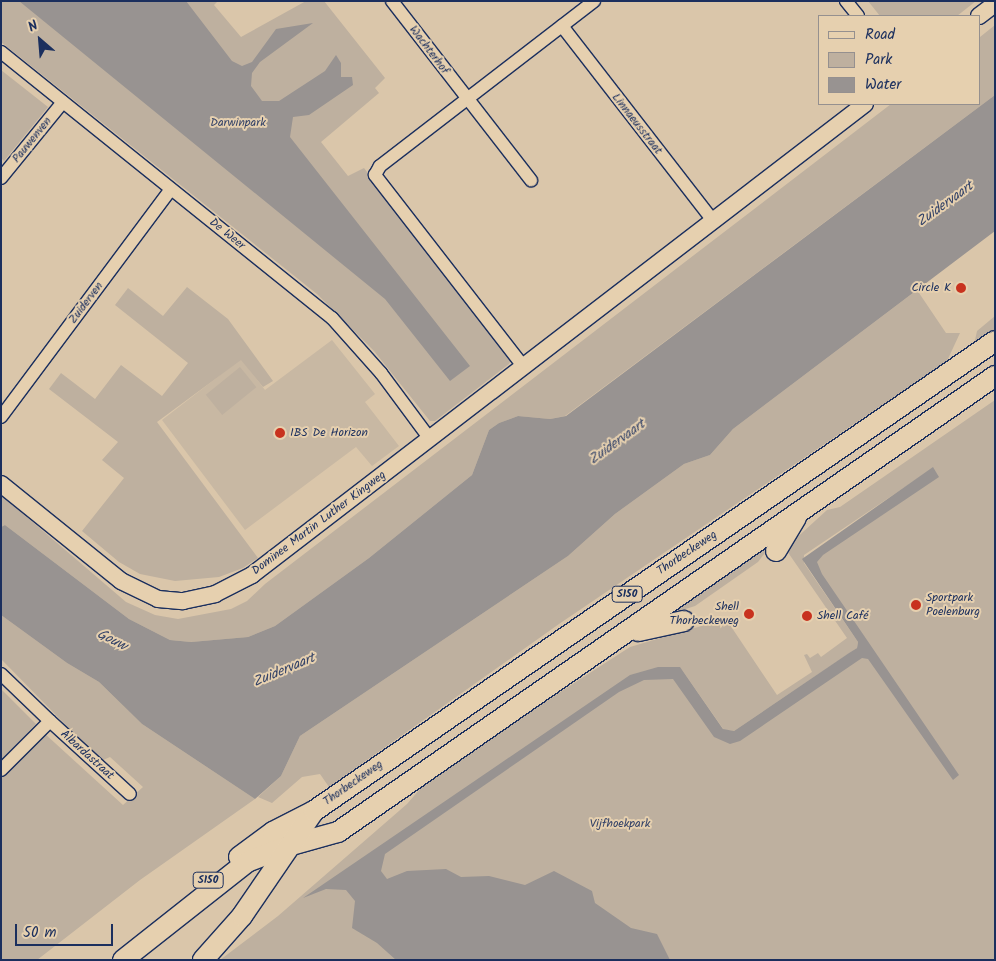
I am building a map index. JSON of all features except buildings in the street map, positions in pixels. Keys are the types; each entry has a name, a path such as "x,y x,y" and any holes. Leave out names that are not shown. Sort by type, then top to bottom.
{"main road":[{"name":"Thorbeckeweg","path":"203,960 242,916 314,811 995,341"},
{"path":"946,376 966,344"},
{"name":"S150","path":"123,960 247,862 291,845 338,832 629,633 995,376"},
{"path":"776,551 800,512"},
{"path":"629,633 684,621"},
{"name":"S150","path":"108,960 258,843 314,811"}],"street":[{"name":"Wachterhof","path":"392,1 466,100"},
{"path":"523,366 375,175 378,168 594,1"},
{"path":"846,1 857,15"},
{"path":"980,15 995,4"},
{"name":"Linnaeusstraat","path":"562,26 712,221"},
{"name":"De Weer","path":"1,52 332,318 381,373 430,439"},
{"path":"466,100 531,180"},
{"name":"Pauwenven","path":"1,178 63,102"},
{"path":"430,439 864,105"},
{"name":"Zuiderven","path":"1,417 171,189"},
{"name":"Dominee Martin Luther Kingweg","path":"1,484 121,581 158,599 182,600 215,594 252,575 430,439"},
{"path":"1,674 50,721"},
{"name":"Albardastraat","path":"1,770 50,721 130,794"}],"shaded area":[{"name":"IBS De Horizon","path":"332,340 375,394 365,402 399,446 372,466 356,447 245,530 162,420 241,359 265,390"}],"green space":[{"name":"Darwinpark","path":"1,1 218,1 214,5 241,37 306,1 324,1 385,78 375,88 379,93 321,142 348,176 364,168 511,360 509,364 435,421 430,421 374,351 317,294 1,42"},
{"path":"868,1 976,1 958,15 879,15"},
{"path":"995,25 995,95 565,416 550,419 518,416 499,423 489,430 472,475 369,558 275,626 248,637 191,642 170,640 129,619 5,525 1,527 1,495 126,602 155,615 178,619 231,609 247,601 265,584 890,105 981,105 981,36"},
{"path":"1,70 48,107 4,161 1,158"},
{"path":"187,287 228,319 273,381 263,387 241,360 157,422 258,558 243,568 219,577 175,581 140,574 119,562 82,531 124,478 102,460 118,442 49,389 61,373 95,399 121,365 162,396 188,363 115,305 128,288 163,316"},
{"path":"917,290 946,333 960,333 947,361 559,624 329,787 320,774 302,777 272,803 258,797 281,776 300,736 568,556 615,514 684,464 710,455 733,429"},
{"path":"995,316 995,331 974,345 977,331"},
{"path":"240,367 256,387 222,415 206,395"},
{"name":"Vijfhoekpark","path":"995,400 995,960 220,960 278,916 407,804 433,774 630,647 722,620 730,625 777,695 812,672 804,655 807,654 810,658 818,653 821,657 847,638 787,551 792,542 827,510 840,507","holes":["933,468 938,476 809,561 867,649 727,738 680,667 724,730 734,731 857,648 858,642 804,563 804,555"]},
{"path":"767,544 770,546 758,562 695,606 679,611 679,604"},
{"path":"1,615 67,663 99,682 142,724 255,799 140,880 37,960 1,960 1,778 44,733 123,805 143,787 110,757 101,761 1,659"},
{"path":"1,689 36,724 1,761"}],"water":[{"path":"19,1 186,1 232,61 242,66 252,62 276,29 313,23 260,62 252,73 251,86 262,101 279,101 325,71 336,55 341,63 341,77 352,77 353,85 309,115 293,117 290,137 470,366 450,381 385,299"},
{"path":"995,95 995,231 733,429 710,455 684,464 615,514 568,556 300,736 281,776 255,799 142,724 99,682 67,663 1,615 1,527 5,525 129,619 170,640 191,642 248,637 275,626 369,558 472,475 489,430 499,423 518,416 550,419 566,416"},
{"path":"933,467 939,477 823,555 817,562 822,574 959,775 953,780 868,659 862,658 740,741 730,744 714,737 673,679 644,680 619,692 385,854 381,871 387,879 407,871 446,869 461,877 489,876 525,885 554,871 592,891 595,903 631,928 657,934 670,960 396,960 377,943 352,928 355,901 346,890 326,889 303,898 630,675 658,667 680,667 723,729 734,731 857,648 858,642 802,559"}],"place":[{"name":"Circle K","path":"961,288"},
{"name":"IBS De Horizon","path":"280,433"},
{"name":"Sportpark Poelenburg","path":"916,605"},
{"name":"Shell Thorbeckeweg","path":"749,614"},
{"name":"Shell Café","path":"807,616"}],"water label":[{"name":"Zuidervaart","path":"945,204"},
{"name":"Zuidervaart","path":"617,442"},
{"name":"Gouw","path":"112,640"},
{"name":"Zuidervaart","path":"284,670"}]}
